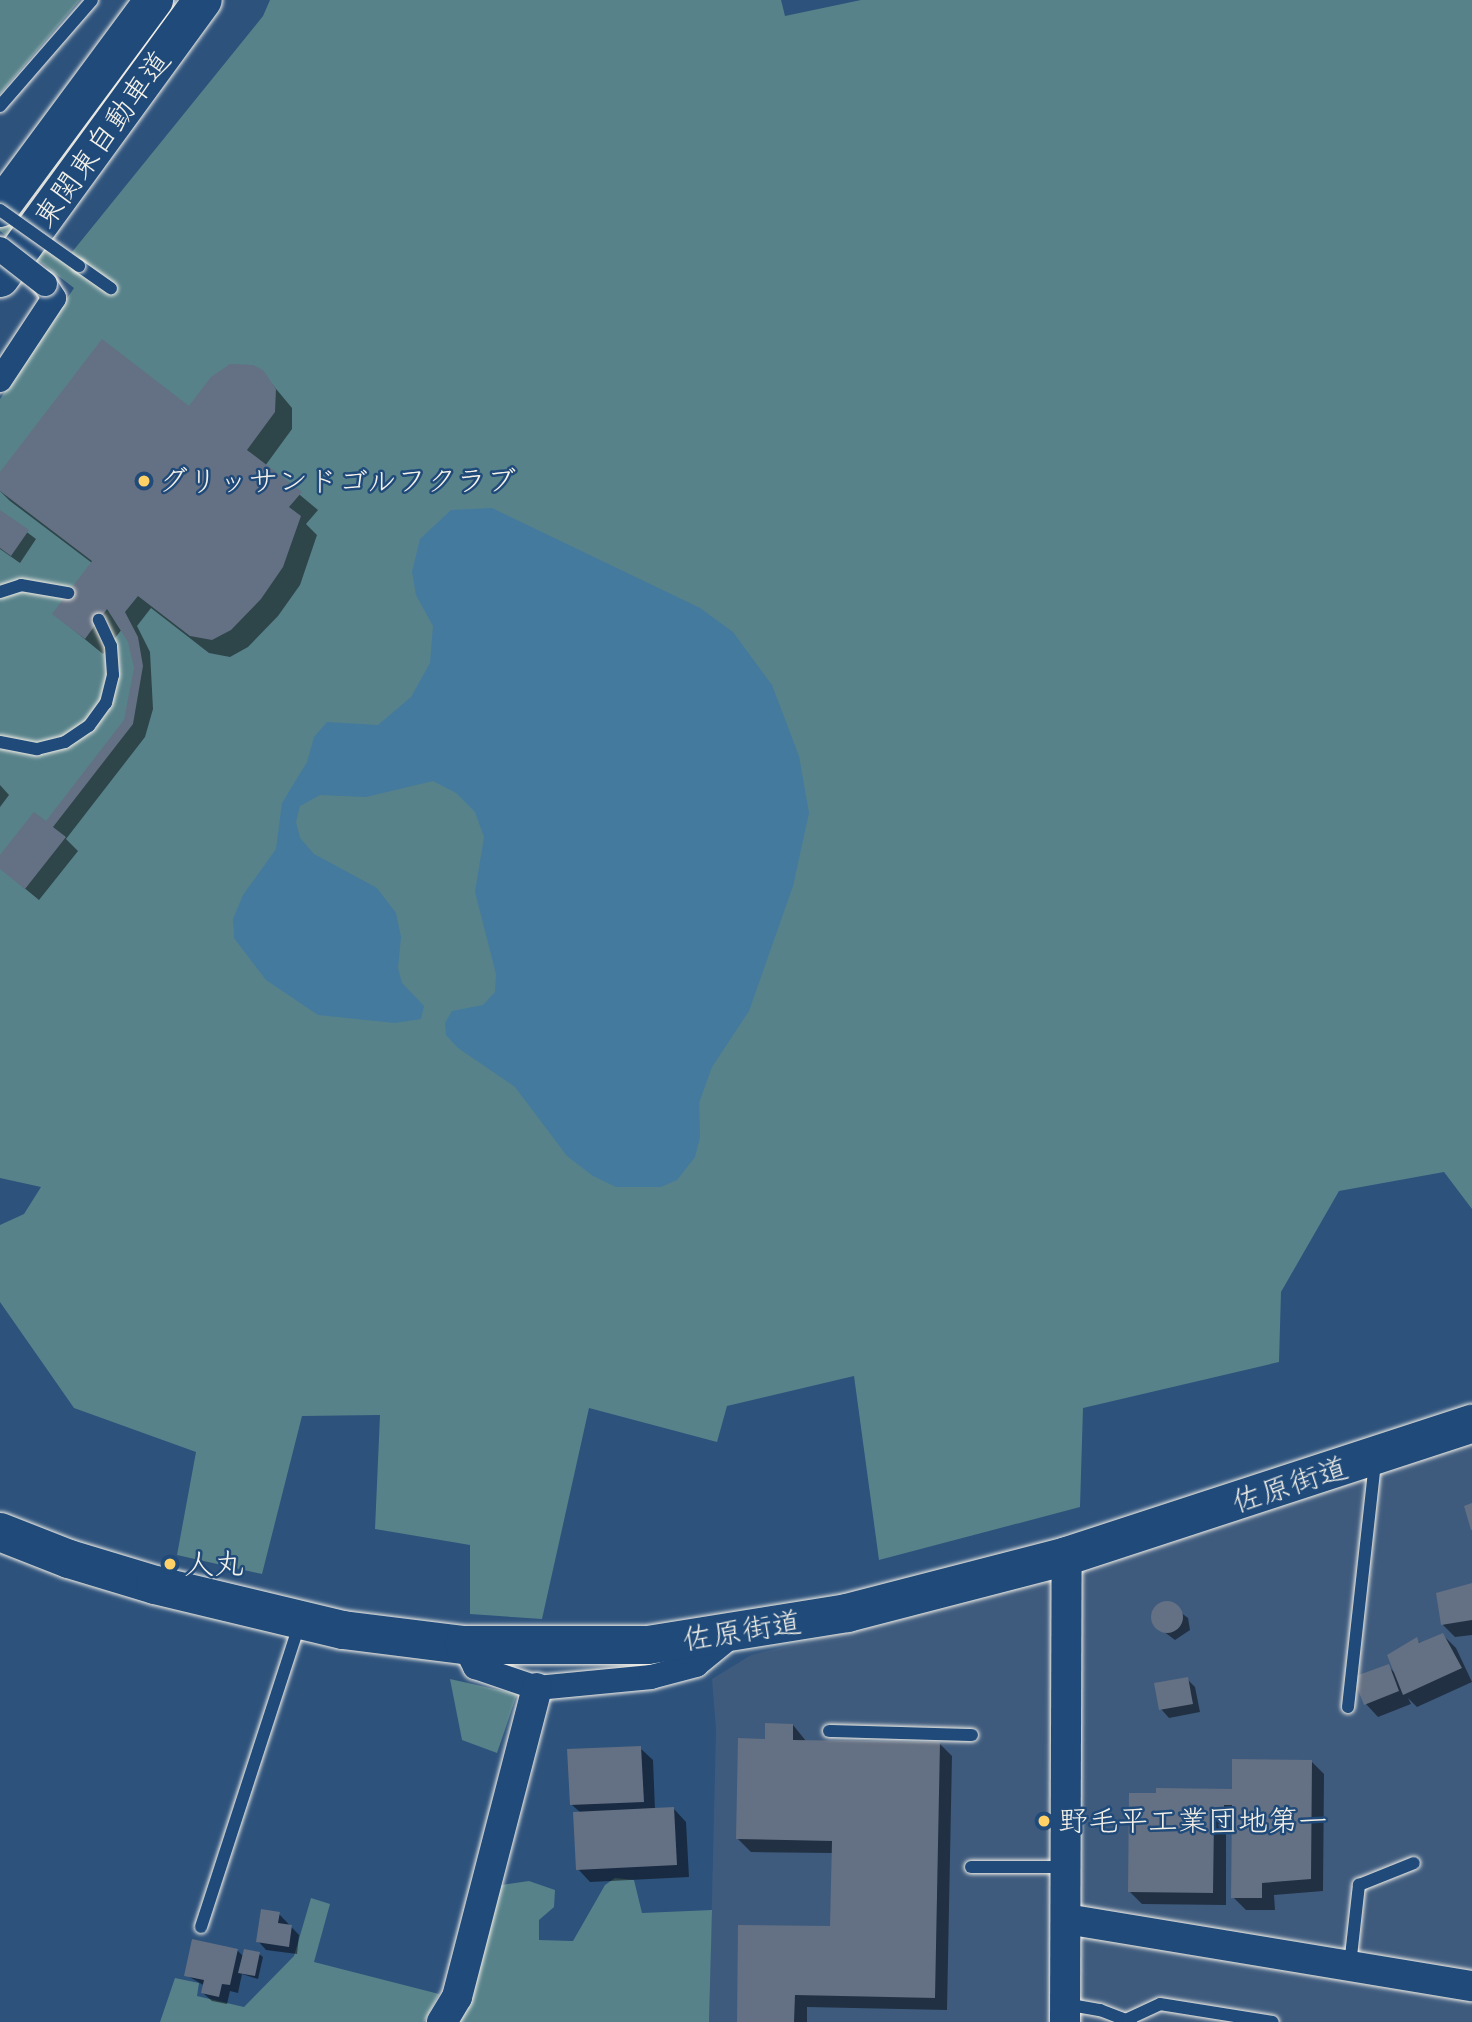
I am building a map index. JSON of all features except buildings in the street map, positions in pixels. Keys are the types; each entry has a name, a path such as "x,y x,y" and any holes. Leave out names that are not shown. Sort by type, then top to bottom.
{"highway":[{"name":"東関東自動車道","path":"0,209 154,0"},
{"name":"東関東自動車道","path":"0,278 203,0"},
{"name":"佐原街道","path":"0,1532 81,1563 300,1622 464,1645 605,1647 735,1633 846,1613 1067,1556 1375,1458 1472,1424"}],"street":[{"path":"0,249 45,284 54,298 0,380"},
{"path":"1065,2013 1067,1556"},
{"path":"464,1645 475,1667 537,1688 650,1677 696,1665 735,1633"},
{"path":"442,2022 457,1997 537,1688"},
{"path":"1066,1919 1472,1986"}],"lane":[{"path":"0,106 92,0"},
{"path":"0,209 111,288"},
{"path":"0,592 45,586 68,593"},
{"path":"0,742 37,749 65,742 89,726 106,703 113,675 111,646 99,620"},
{"path":"1348,1707 1375,1458"},
{"path":"201,1927 300,1622"},
{"path":"829,1731 972,1735"},
{"path":"1350,1965 1359,1885 1414,1863"},
{"path":"971,1867 1067,1867"},
{"path":"1065,2013 1129,2021 1160,2004 1273,2022"}],"shaded area":[{"path":"492,508 700,608 733,632 772,685 799,756 809,813 793,886 749,1011 712,1067 699,1103 700,1137 695,1157 677,1180 661,1187 616,1187 593,1176 567,1156 515,1087 458,1048 446,1035 445,1023 452,1011 483,1005 495,992 496,974 475,892 484,837 475,812 456,793 433,781 366,797 320,795 300,806 296,822 300,838 314,854 377,888 396,913 401,937 398,968 402,983 424,1006 421,1019 395,1023 318,1015 266,980 234,938 233,919 243,895 276,849 282,803 307,762 314,737 327,722 378,725 411,697 430,663 433,626 416,595 412,572 420,539 451,510"},
{"path":"1472,1439 1472,2022 709,2022 716,1730 712,1679 751,1655 1067,1576"}],"green space":[{"path":"0,0 80,0 0,94"},
{"name":"グリッサンドゴルフクラブ","path":"270,0 781,0 785,16 861,0 1472,0 1472,1209 1444,1172 1339,1191 1281,1292 1279,1362 1083,1408 1080,1507 879,1560 854,1376 727,1406 717,1442 589,1408 542,1619 470,1614 470,1545 375,1529 380,1415 302,1416 262,1574 177,1555 196,1452 74,1408 0,1302 0,1225 24,1214 41,1187 0,1178 0,399 74,288 0,231 0,216 64,262 263,16"},
{"path":"450,1679 517,1694 497,1753 462,1740"},
{"path":"615,1878 634,1880 642,1913 712,1910 709,2022 454,2022 466,2003 501,1885 529,1881 555,1890 554,1907 539,1920 539,1940 573,1941 605,1885"},
{"path":"311,1898 330,1904 314,1962 439,1994 424,2022 160,2022 175,1978 199,1983 197,1996 244,2007 294,1956"}],"place":[{"name":"グリッサンドゴルフクラブ","path":"144,481"},
{"name":"人丸","path":"170,1564"},
{"name":"野毛平工業団地第一","path":"1044,1821"}]}
